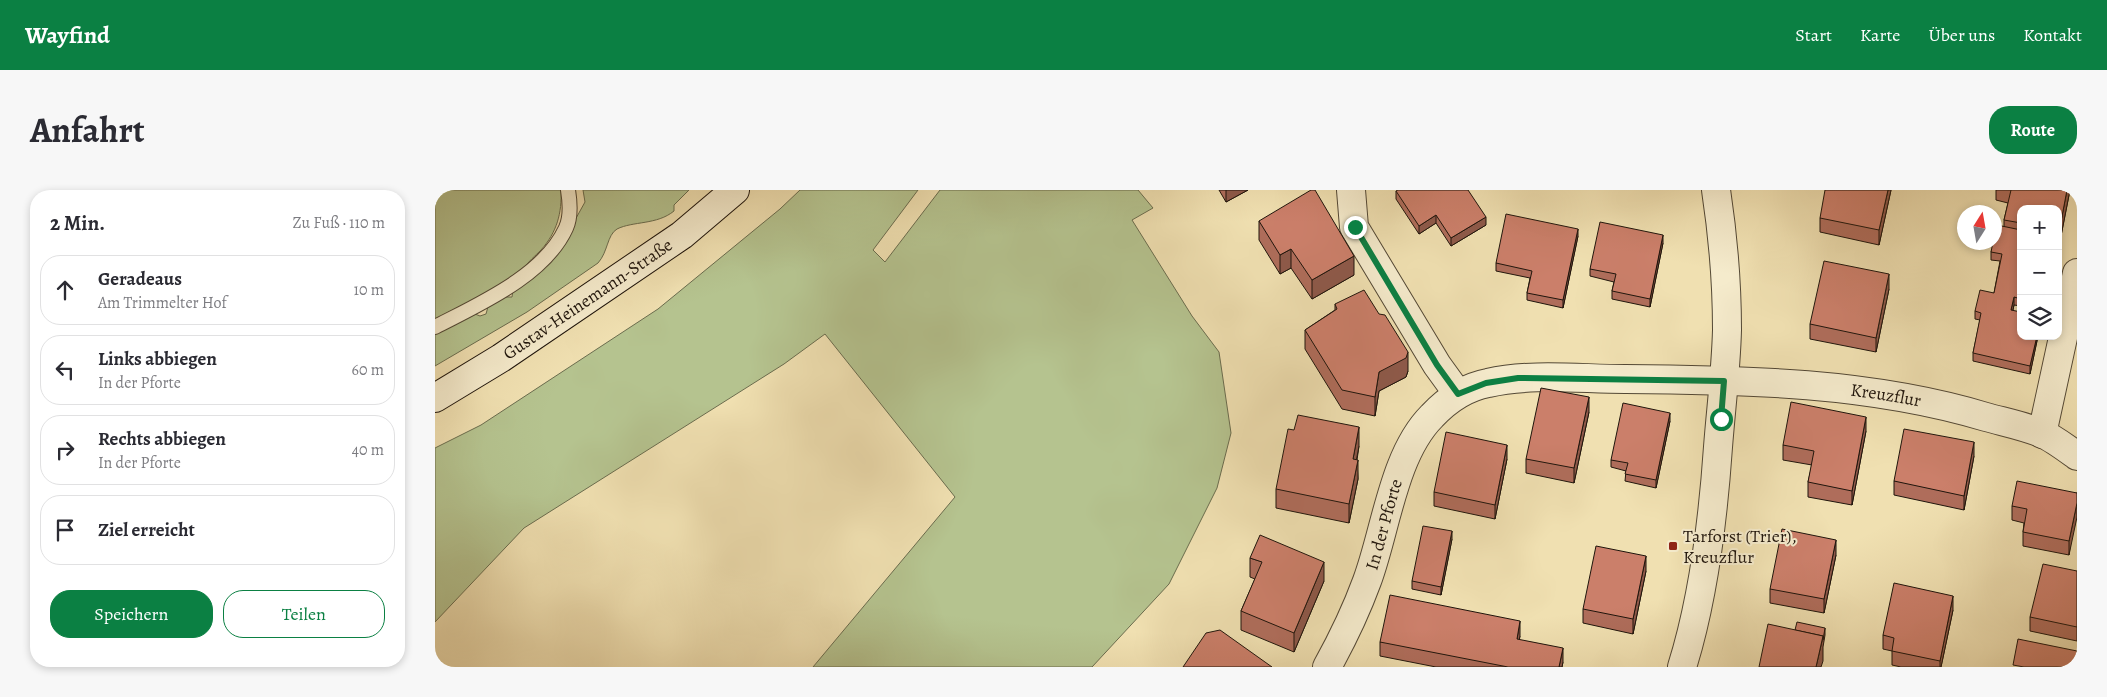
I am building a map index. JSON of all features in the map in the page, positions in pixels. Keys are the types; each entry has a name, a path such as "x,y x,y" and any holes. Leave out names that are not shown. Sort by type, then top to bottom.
{"street":[{"name":"Gustav-Heinemann-Straße","path":"435,398 501,358 673,241 735,190"},
{"path":"1351,190 1355,227 1437,365 1458,394"},
{"path":"1682,667 1697,608 1706,554 1715,484 1724,381 1727,330 1726,284 1716,190"},
{"path":"2042,434 2077,274"},
{"name":"In der Pforte","path":"1327,667 1339,645 1367,581 1411,442 1432,416 1458,394 1486,383 1518,378 1724,381"},
{"name":"Kreuzflur","path":"1724,381 1859,390 1914,398 1960,409 2042,434 2077,456"}],"lane":[{"path":"435,327 513,283 545,258 565,229 569,214 568,190"}],"green space":[{"path":"435,190 561,190 561,207 555,229 541,250 526,266 575,220 585,202 583,190 689,190 674,205 674,211 660,219 617,229 611,235 604,254 598,263 527,312 435,366","holes":["515,274 512,297 502,297 489,303 486,314 480,316 475,314 497,287"]},
{"path":"800,190 918,190 873,250 885,262 940,190 1138,190 1153,208 1132,220 1192,316 1219,352 1231,433 1217,488 1169,584 1092,667 813,667 955,497 825,334 784,364 524,528 435,622 435,448 481,425 658,309 780,209"}],"building":[{"path":"1311,190 1315,190 1354,256 1312,280 1291,249 1280,255 1259,221"},
{"path":"1468,190 1486,217 1451,238 1436,215 1419,226 1396,191"},
{"path":"1825,190 1888,190 1879,230 1820,218"},
{"path":"2011,190 2067,190 2062,216 2062,205 2017,205 2017,222 2004,220"},
{"path":"1506,214 1578,229 1563,300 1527,293 1532,271 1496,263"},
{"path":"1600,222 1663,235 1650,299 1612,291 1616,274 1590,269"},
{"path":"2002,226 2017,229 2017,298 2014,297 2011,310 2017,311 2017,340 2036,340 2030,366 1973,353 1981,313 1975,311 1980,290 1994,293 2002,254 1991,252 1991,250 2002,250"},
{"path":"1824,261 1889,274 1876,338 1810,324"},
{"path":"1364,290 1379,314 1385,315 1408,352 1406,358 1379,372 1375,397 1342,390 1305,330 1337,309 1335,304"},
{"path":"1541,388 1589,397 1574,468 1526,459"},
{"path":"1791,402 1866,417 1852,491 1808,482 1814,451 1783,445"},
{"path":"1623,403 1670,413 1656,480 1625,474 1628,463 1611,460"},
{"path":"1298,415 1359,427 1353,459 1358,460 1349,504 1276,489 1288,429 1294,430"},
{"path":"1904,429 1974,442 1964,496 1894,481"},
{"path":"1446,432 1507,445 1495,505 1434,492"},
{"path":"2017,481 2077,493 2077,503 2069,541 2023,532 2027,509 2012,506"},
{"path":"1423,526 1452,531 1441,587 1412,581"},
{"path":"1782,529 1836,540 1824,599 1770,589"},
{"path":"1260,535 1324,562 1294,633 1241,611 1262,562 1250,558"},
{"path":"1596,546 1646,556 1633,619 1583,609"},
{"path":"2043,564 2077,571 2077,627 2030,617"},
{"path":"1894,583 1953,596 1940,661 1892,651 1894,638 1883,635"},
{"path":"1390,595 1520,621 1517,639 1563,648 1559,667 1508,667 1380,642"},
{"path":"1797,622 1825,628 1823,640 1823,636 1795,630"},
{"path":"1768,624 1823,636 1816,667 1759,667"},
{"path":"1220,630 1272,667 1183,667 1206,633"},
{"path":"2018,639 2077,651 2077,667 2024,667 2013,665"}],"place":[{"name":"Tarforst (Trier), Kreuzflur","path":"1673,546"}],"route":[{"path":"1355,227 1437,365 1458,394 1486,383 1518,378 1724,381 1721,419"}]}
